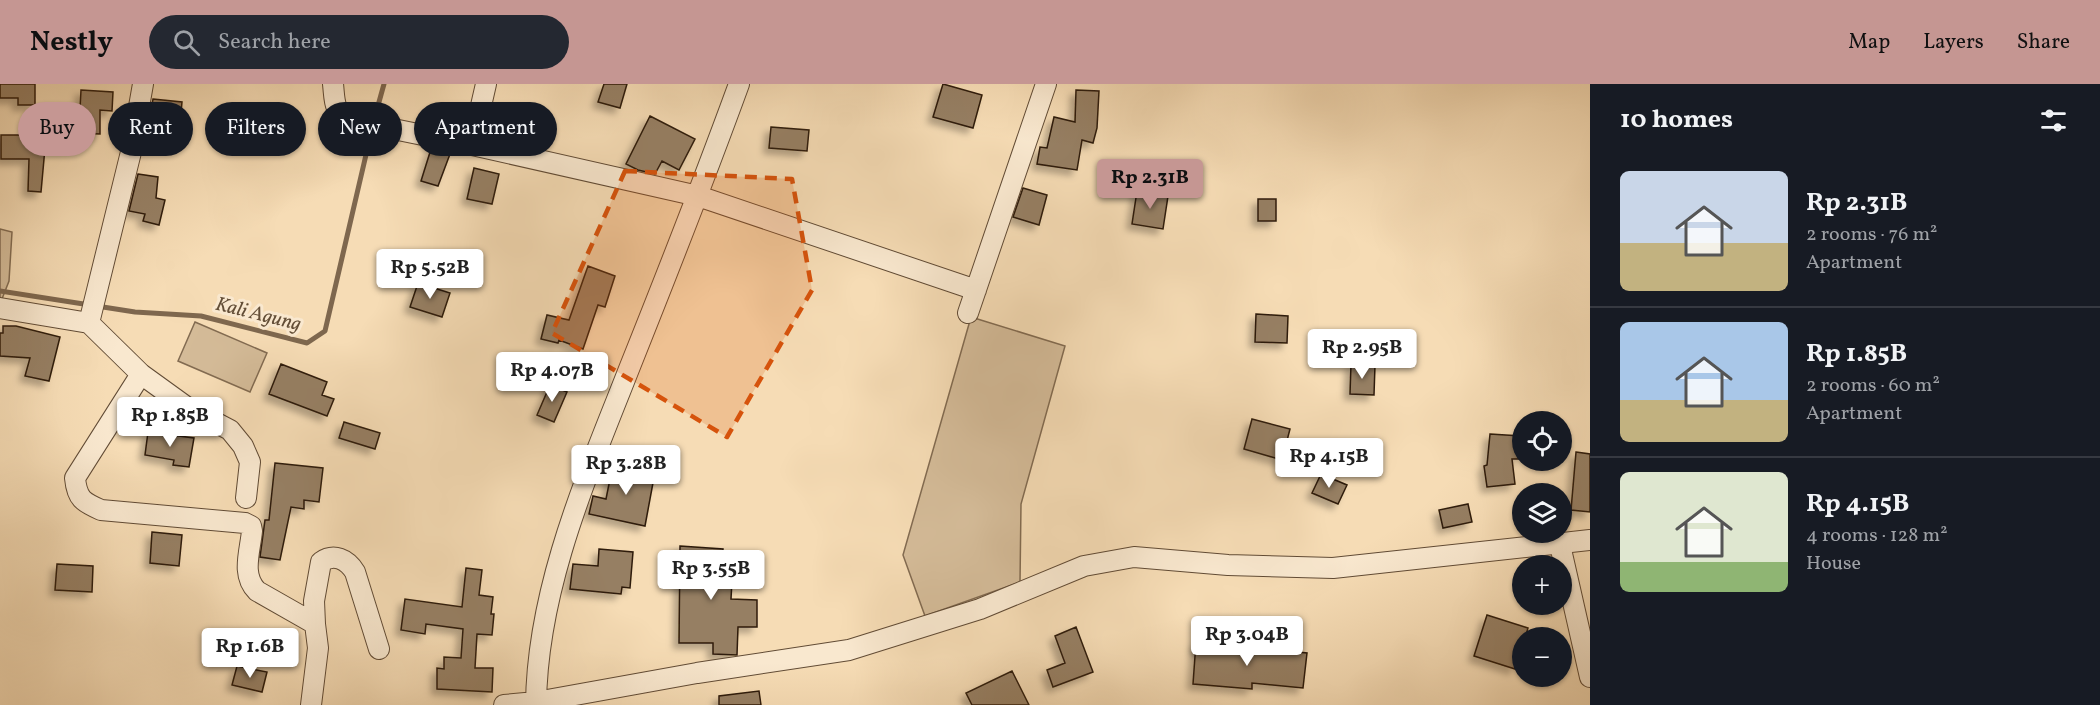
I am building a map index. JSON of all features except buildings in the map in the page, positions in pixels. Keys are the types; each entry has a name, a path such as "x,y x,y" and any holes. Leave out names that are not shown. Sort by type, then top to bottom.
{"street":[{"path":"90,320 131,152 143,84"},
{"path":"333,84 339,114 349,120 414,133"},
{"path":"482,102 486,84"},
{"path":"536,704 542,635 558,561 609,420 698,196 739,84"},
{"path":"968,314 1046,84"},
{"path":"521,156 698,196 976,290"},
{"path":"0,308 90,320 141,374 188,408 230,430 243,446 250,462 246,498"},
{"path":"141,374 75,478 76,492 85,502 101,510 245,523 251,526 247,574 249,583 257,591 315,624"},
{"path":"504,705 536,704 697,673 849,650 980,609 1084,566 1134,557 1228,565 1333,568 1590,540"},
{"path":"1560,545 1590,677"},
{"path":"311,705 318,648 314,601 317,573 321,562 326,558 334,557 349,562 355,572 379,649"}],"highlighted area":[{"path":"625,171 792,179 812,290 727,437 552,333"}],"shaded area":[{"path":"0,229 12,232 9,281 0,304"},
{"path":"971,317 1065,346 1021,504 1020,582 925,616 903,555"},
{"path":"195,322 267,353 250,392 178,361"}],"waterway":[{"name":"Kali Agung","path":"379,102 384,84"},
{"name":"Kali Agung","path":"0,291 135,312 201,316 307,343 325,331 366,156"}]}
